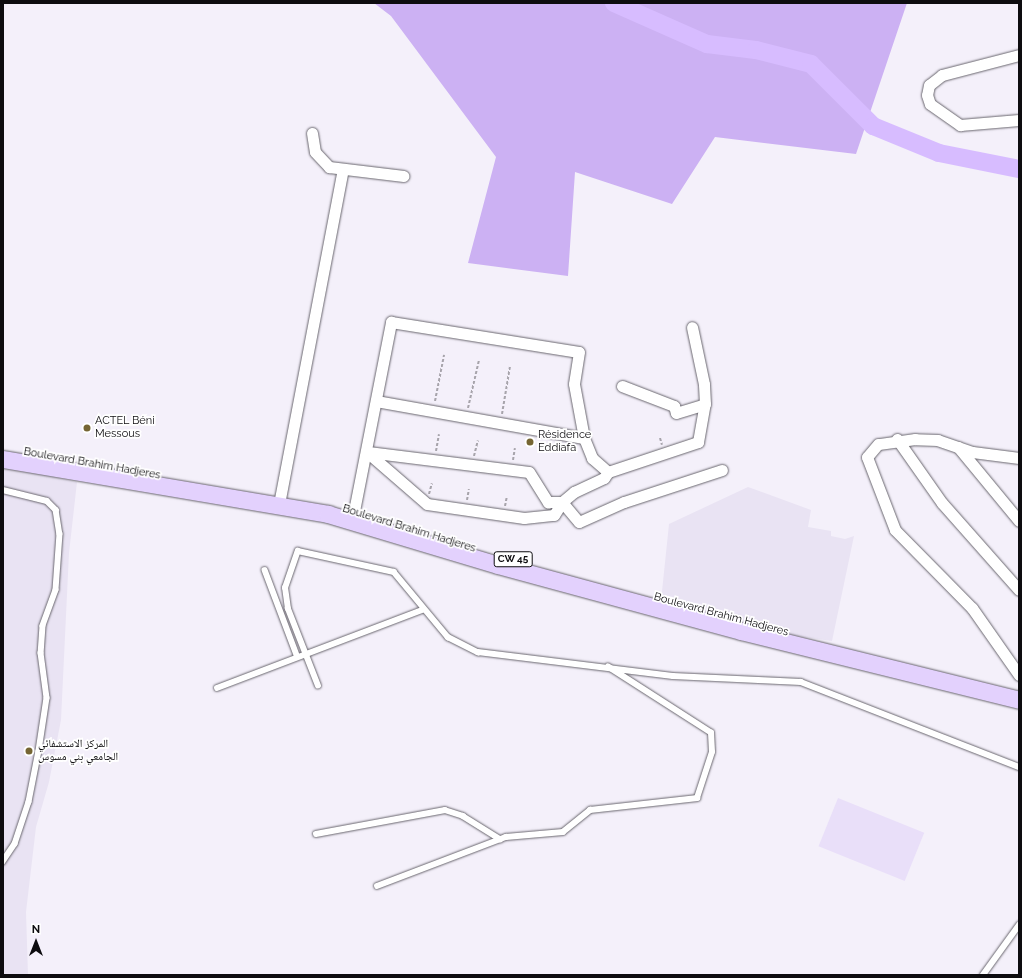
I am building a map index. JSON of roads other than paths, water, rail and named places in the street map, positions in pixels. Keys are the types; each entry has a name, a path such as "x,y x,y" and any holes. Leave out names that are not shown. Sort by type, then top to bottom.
{"main road":[{"name":"Boulevard Brahim Hadjeres","path":"3,449 280,500 354,511 502,557 743,621 1019,689"},
{"path":"3,459 280,500 353,520 498,565 741,631 1019,700"}],"street":[{"path":"1019,55 942,75 929,85 927,95 930,104 960,125 1019,120"},
{"path":"312,133 314,152 319,159 329,167 343,170 403,176"},
{"path":"280,500 343,170"},
{"path":"354,511 367,452 391,322 579,352 574,384 584,438 592,458 608,472"},
{"path":"367,452 427,504 524,518 554,515 562,502 574,492 604,478 608,472 698,442 705,404 692,327"},
{"path":"622,386 674,406 676,414 705,404"},
{"path":"376,401 584,438"},
{"path":"897,439 942,503 1019,590"},
{"path":"1019,458 972,452 956,445 938,440 897,439 878,444 867,457 895,530 972,608 1019,675"},
{"path":"956,445 1019,521"},
{"path":"367,452 434,459 529,472 548,502 562,502 579,522 624,502 722,470"}],"lane":[{"path":"3,490 47,501 56,510 60,534 56,590 43,626 41,653 47,698 39,751 29,802 15,844 3,862"},
{"path":"300,654 285,588 298,551 387,569 400,578 422,610 448,637 478,652 606,666 673,676 734,676 813,685 1019,767"},
{"path":"265,570 300,654 318,686"},
{"path":"217,688 300,654 422,610"},
{"path":"377,886 500,839 563,832 585,814 598,808 692,800 702,792 712,752 711,733 606,666"},
{"path":"316,834 445,810 463,816 500,839"},
{"path":"983,975 1019,925"}],"waterway":[{"path":"614,3 707,44 756,50 811,64 873,126 939,153 1019,169"}],"place":[{"name":"ACTEL Béni Messous","path":"87,428"},
{"name":"Résidence Eddiafa","path":"530,442"},
{"name":"المركز الاستشفائي الجامعي بني مسوس","path":"29,751"}]}
